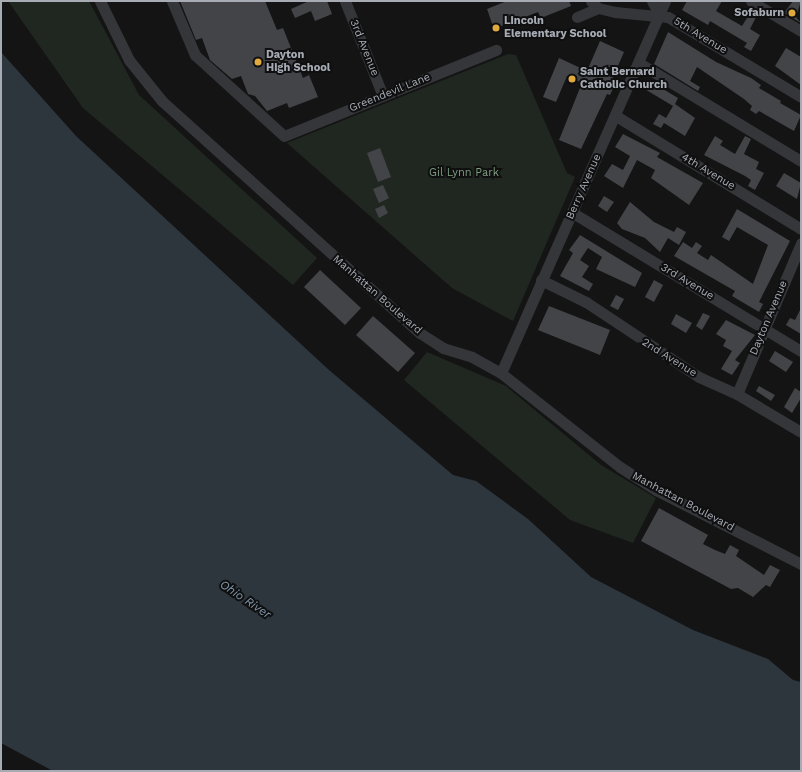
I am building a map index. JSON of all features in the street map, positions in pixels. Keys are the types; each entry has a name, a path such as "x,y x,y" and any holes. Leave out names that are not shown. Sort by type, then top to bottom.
{"street":[{"name":"Manhattan Boulevard","path":"100,1 129,60 145,84 187,125 420,334 443,348 472,357 501,373 644,483 801,564"},
{"name":"Greendevil Lane","path":"172,1 195,55 284,136 496,50"},
{"name":"3rd Avenue","path":"345,1 383,96"},
{"path":"652,1 659,14"},
{"name":"Berry Avenue","path":"501,373 541,280 573,213 616,116 665,1"},
{"path":"751,1 801,31"},
{"path":"577,17 595,5"},
{"name":"5th Avenue","path":"595,5 645,17 659,14 801,97"},
{"path":"639,63 801,161"},
{"name":"4th Avenue","path":"616,116 801,229"},
{"name":"3rd Avenue","path":"573,213 801,351"},
{"name":"Dayton Avenue","path":"737,394 801,243"},
{"name":"2nd Avenue","path":"541,280 586,302 626,331 699,377 737,394 801,432"}],"green space":[{"path":"8,1 89,1 139,95 317,258 293,285 83,108"},
{"name":"Gil Lynn Park","path":"508,54 516,55 567,173 575,177 513,321 452,288 287,143"},
{"path":"427,352 506,386 601,465 656,498 633,543 570,520 404,380"}],"water":[{"name":"Ohio River","path":"1,52 76,136 329,370 453,475 476,481 528,519 591,577 693,630 768,659 793,680 801,682 801,771 53,771 1,743"}],"building":[{"name":"Dayton High School","path":"180,1 265,1 277,30 283,28 303,78 309,75 318,97 289,108 287,103 267,111 255,96 248,94 241,76 232,79 210,60 202,38 196,40"},
{"path":"309,1 327,1 332,14 315,21 311,11 295,18 291,9"},
{"path":"507,1 569,1 571,6 541,18 538,12 494,29 487,9"},
{"path":"687,1 722,1 716,11 742,26 752,10 758,13 750,29 760,35 751,51 744,47 747,43 710,21 708,25 682,10"},
{"name":"Sofaburn","path":"793,1 801,1 796,17 801,23 784,13"},
{"path":"668,32 716,62 751,78 761,85 759,88 781,101 780,103 801,115 794,131 759,111 756,114 750,110 752,106 744,99 697,67 690,81 700,87 698,91 654,64"},
{"path":"600,41 624,52 611,82 615,84 610,95 607,94 581,149 559,140 582,83 567,76 556,102 543,97 559,58 587,71"},
{"path":"786,48 801,57 801,85 775,66"},
{"path":"648,80 678,98 675,104 695,118 685,136 664,123 661,128 653,124 659,114 666,118 673,106 643,88"},
{"path":"623,134 660,153 657,157 703,183 689,205 651,178 655,170 637,160 623,188 604,176 612,164 623,170 630,156 615,147"},
{"path":"715,136 723,141 720,145 735,154 745,136 751,139 744,154 759,162 756,169 764,173 755,190 748,186 751,180 704,155"},
{"path":"380,148 391,177 378,182 367,153"},
{"path":"784,173 801,183 797,199 776,186"},
{"path":"383,185 389,198 379,203 373,189"},
{"path":"604,196 614,202 607,212 598,206"},
{"path":"630,202 654,222 674,232 677,227 686,232 679,245 668,238 660,252 645,238 622,229 617,223"},
{"path":"384,205 388,213 379,218 375,209"},
{"path":"737,209 790,241 759,302 763,304 759,312 732,296 735,291 674,256 683,242 692,248 696,242 702,246 697,253 708,260 711,255 753,284 768,245 737,227 729,241 722,237"},
{"path":"580,235 642,273 635,287 596,269 602,257 588,248 580,260 589,266 582,277 593,284 589,291 560,276 573,253 569,250"},
{"path":"320,270 361,308 345,325 304,287"},
{"path":"654,280 663,285 654,302 645,297"},
{"path":"616,295 624,299 618,310 610,306"},
{"path":"549,306 610,330 600,355 538,330"},
{"path":"801,308 801,334 786,325 790,318 795,320"},
{"path":"703,313 710,316 702,330 696,326"},
{"path":"676,314 692,323 686,333 671,324"},
{"path":"373,316 415,353 398,372 356,335"},
{"path":"726,320 755,335 735,360 740,363 732,375 721,369 732,351 723,346 726,340 716,334"},
{"path":"775,351 793,362 786,372 769,361"},
{"path":"759,386 775,395 771,401 756,391"},
{"path":"795,388 801,392 801,398 792,413 784,407"},
{"path":"659,508 708,535 703,544 725,554 730,545 739,550 736,556 764,575 770,565 780,570 770,587 766,585 753,597 738,588 731,589 641,541"}],"place":[{"name":"Sofaburn","path":"792,13"},
{"name":"Lincoln Elementary School","path":"496,28"},
{"name":"Dayton High School","path":"258,62"},
{"name":"Saint Bernard Catholic Church","path":"572,79"}]}
